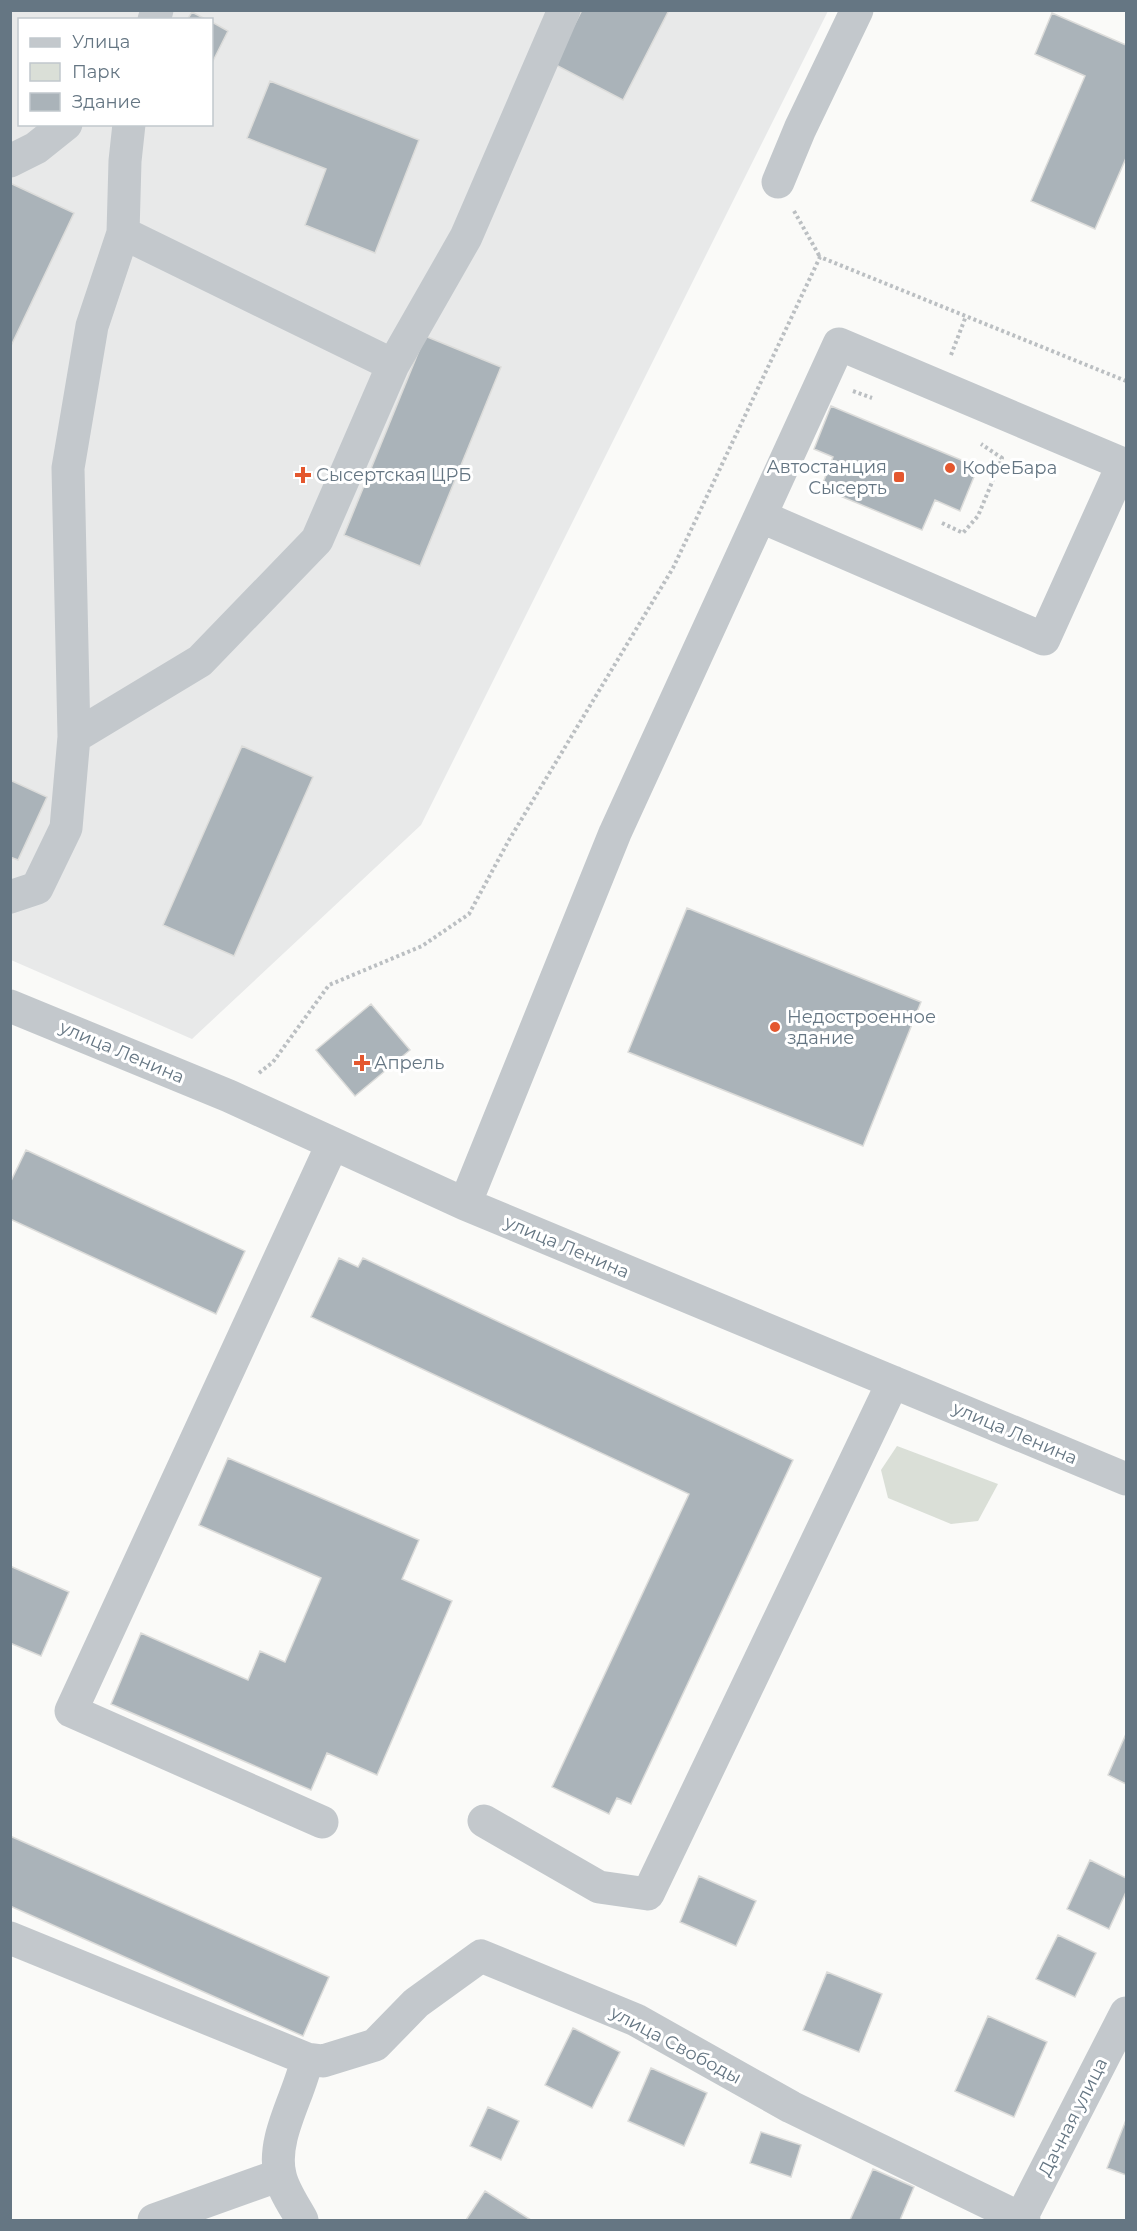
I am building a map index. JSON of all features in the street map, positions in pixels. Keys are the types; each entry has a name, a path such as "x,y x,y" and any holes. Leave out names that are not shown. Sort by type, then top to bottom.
{"street":[{"path":"74,737 200,661 317,540 393,365 466,237 564,10"},
{"path":"778,182 800,129 857,10"},
{"path":"10,161 36,148 64,126"},
{"path":"10,897 37,888 66,828 74,737 68,468 92,326 123,233 125,161 129,126"},
{"path":"123,233 393,365"},
{"path":"465,1204 615,833 762,517 839,344 1124,464 1044,639 762,517"},
{"name":"улица Ленина","path":"10,1006 229,1096 465,1204 1126,1479"},
{"path":"322,1822 70,1711 332,1145"},
{"path":"484,1821 599,1887 648,1894 893,1382"},
{"path":"10,1938 307,2059 303,2082 281,2135 279,2175 302,2220"},
{"name":"улица Свободы","path":"307,2059 323,2061 375,2045 416,2003 482,1956 636,2020 791,2108 1021,2220"},
{"name":"Дачная улица","path":"1021,2220 1126,2013"},
{"path":"154,2220 279,2175"}],"path":[{"path":"778,182 820,257"},
{"path":"848,389 879,400"},
{"path":"942,523 963,533 978,516 1002,458 975,440"},
{"path":"229,1096 273,1062 329,985 422,946 469,914"}],"shaded area":[{"name":"Сысертская ЦРБ","path":"11,11 828,11 421,825 192,1039 11,960"}],"green space":[{"path":"897,1446 998,1484 978,1521 951,1524 888,1498 881,1470"}],"building":[{"path":"582,10 669,10 623,100 554,64"},
{"path":"192,12 203,18 188,18"},
{"path":"1052,13 1126,45 1126,158 1095,229 1031,201 1085,76 1035,54"},
{"path":"213,23 228,31 213,61"},
{"path":"270,81 419,140 375,253 305,225 326,169 247,138"},
{"path":"10,183 74,213 10,348"},
{"path":"425,336 501,367 420,566 344,535"},
{"name":"Автостанция Сысерть","path":"831,406 978,467 960,511 935,500 922,530 821,488 833,457 814,449"},
{"path":"242,746 313,777 234,956 163,925"},
{"path":"10,780 47,797 18,860 10,857"},
{"name":"Недостроенное здание","path":"687,908 921,1002 863,1146 628,1052"},
{"path":"371,1004 410,1050 355,1096 316,1050"},
{"path":"26,1150 245,1251 216,1314 10,1219 10,1183"},
{"path":"339,1258 358,1267 363,1258 793,1460 631,1804 617,1798 609,1814 552,1787 689,1494 311,1317"},
{"path":"228,1458 419,1540 402,1579 452,1601 377,1775 327,1753 311,1790 111,1704 141,1633 248,1680 260,1651 285,1662 321,1578 199,1525"},
{"path":"10,1566 69,1592 41,1656 10,1643"},
{"path":"1126,1734 1126,1784 1108,1775"},
{"path":"10,1836 329,1977 303,2036 10,1906"},
{"path":"1090,1860 1126,1878 1126,1892 1109,1929 1067,1909"},
{"path":"699,1876 756,1901 736,1946 680,1922"},
{"path":"1058,1935 1096,1953 1075,1997 1036,1979"},
{"path":"827,1972 882,1994 859,2052 803,2030"},
{"path":"988,2016 1047,2042 1014,2117 955,2091"},
{"path":"573,2028 620,2052 592,2108 545,2085"},
{"path":"651,2068 707,2093 684,2146 628,2121"},
{"path":"488,2107 519,2121 501,2160 470,2146"},
{"path":"1126,2120 1126,2175 1107,2168"},
{"path":"761,2132 801,2145 791,2177 750,2163"},
{"path":"873,2169 914,2187 900,2220 850,2220"},
{"path":"485,2191 531,2220 466,2220"}],"place":[{"name":"КофеБара","path":"950,468"},
{"name":"Сысертская ЦРБ","path":"303,475"},
{"name":"Автостанция Сысерть","path":"899,477"},
{"name":"Недостроенное здание","path":"775,1027"},
{"name":"Апрель","path":"362,1063"}]}
